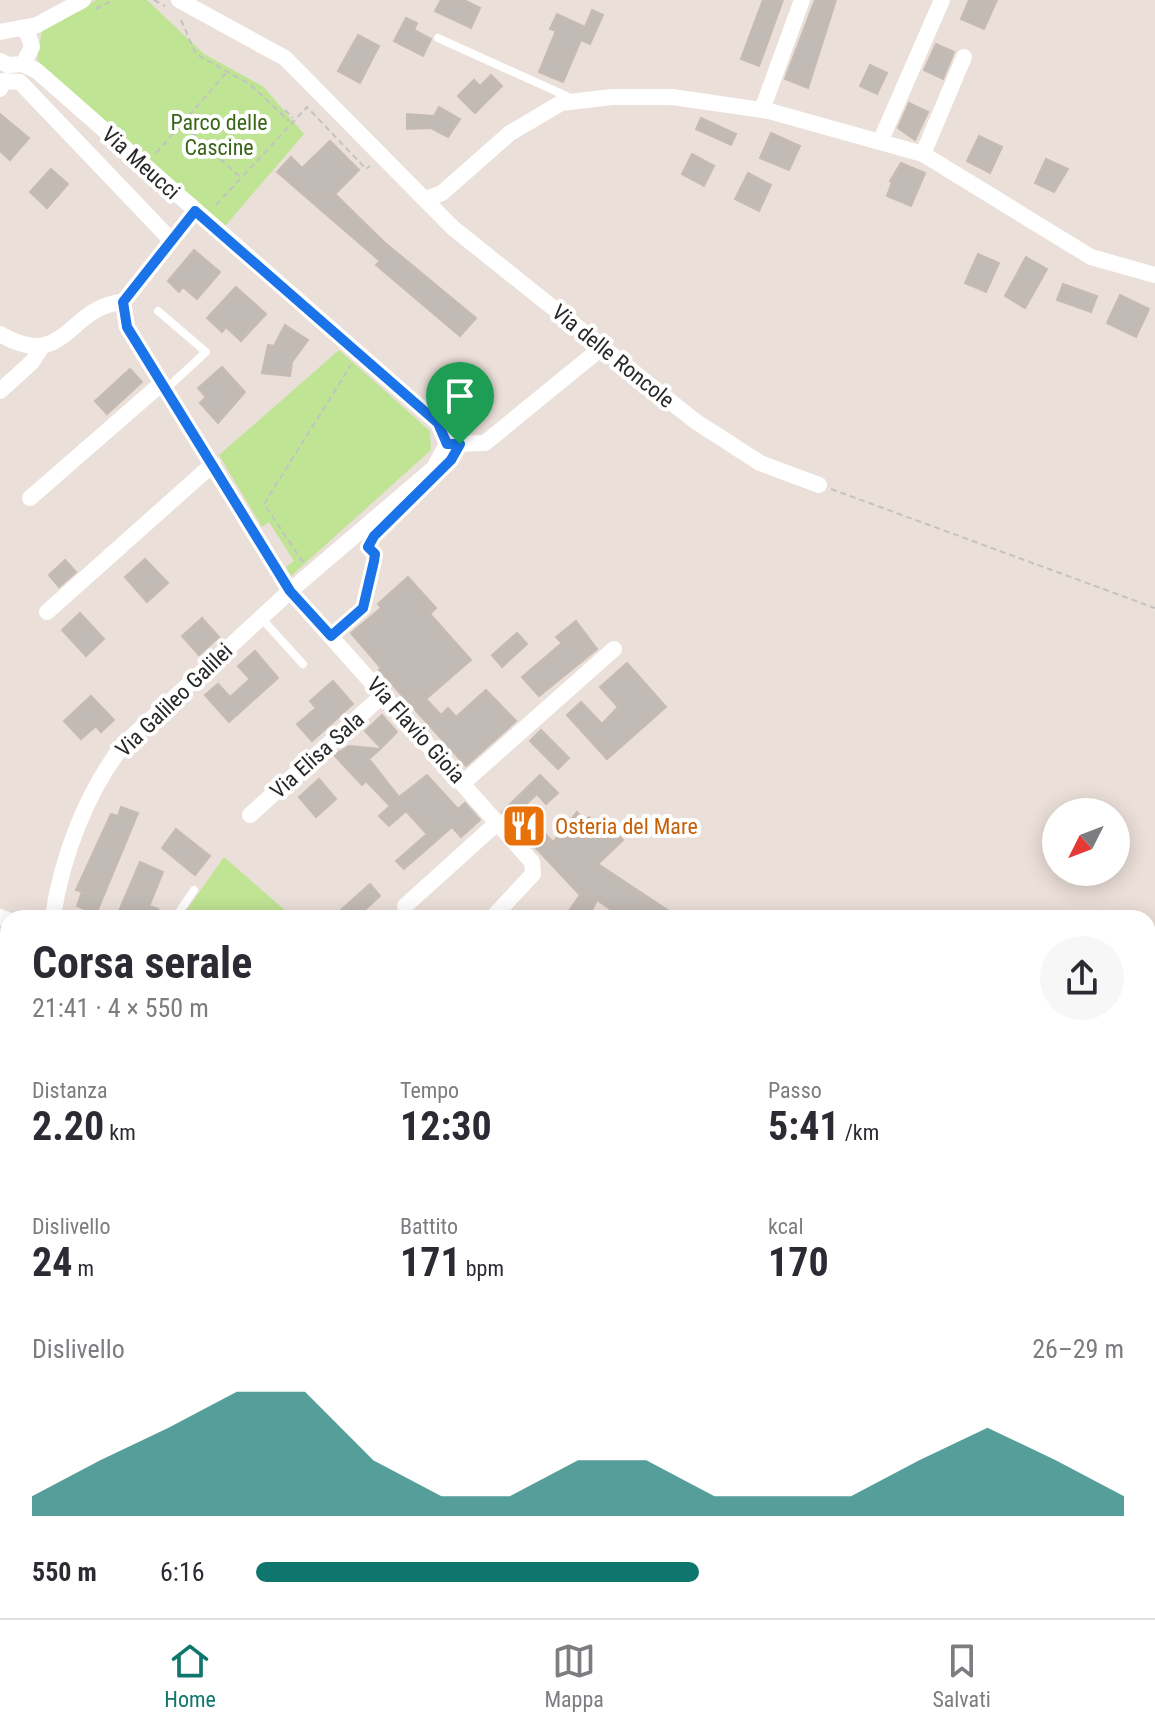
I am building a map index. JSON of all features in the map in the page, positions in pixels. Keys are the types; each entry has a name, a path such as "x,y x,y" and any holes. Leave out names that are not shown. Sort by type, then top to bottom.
{"street":[{"path":"762,110 802,0"},
{"path":"880,142 942,0"},
{"path":"0,32 30,31 88,6"},
{"name":"Via delle Roncole","path":"176,8 285,58 417,195 426,199 453,228 600,349 741,452 819,485"},
{"path":"0,61 8,65 29,64 30,31"},
{"path":"923,154 964,57"},
{"name":"Via Meucci","path":"29,64 204,210 438,423 447,444"},
{"path":"0,89 3,81 20,82 170,239"},
{"path":"426,199 442,193 510,133 573,99 672,97 762,110 923,154 1091,257 1155,275"},
{"path":"0,334 27,346 41,348 57,341 99,306 123,302 170,239 204,210"},
{"name":"Via Flavio Gioia","path":"123,302 127,327 290,591 532,862 533,874 500,910"},
{"path":"0,391 32,362 41,348"},
{"path":"290,591 434,468 447,444 485,443 600,349"},
{"path":"30,498 164,386"},
{"path":"47,612 213,464"},
{"name":"Via Galileo Galilei","path":"55,910 56,894 87,806 105,769 124,744 290,591"},
{"path":"463,783 614,649"},
{"name":"Via Elisa Sala","path":"250,815 384,694"},
{"path":"405,906 498,822"}],"lane":[{"path":"438,38 573,99"},
{"path":"158,311 206,352 164,386"},
{"path":"261,618 303,664"},
{"path":"180,910 194,890"}],"path":[{"path":"88,6 113,0"},
{"path":"154,0 176,8 196,54 266,96 290,122"},
{"path":"153,156 227,72"},
{"path":"204,210 307,107 366,169 381,156"},
{"path":"285,110 294,119"},
{"path":"182,124 240,177"},
{"path":"311,574 264,504 354,361"},
{"path":"819,485 888,507 1155,608"},
{"path":"331,636 363,608 375,554 368,547 374,536"}],"green space":[{"name":"Parco delle Cascine","path":"96,0 147,0 204,54 264,87 304,134 225,226 44,69 37,59 42,30"},
{"path":"339,350 430,431 431,450 291,576 286,567 294,561 269,522 262,527 219,455"},
{"path":"224,857 285,910 187,910"}],"building":[{"path":"441,0 464,0 480,8 471,28 435,11"},
{"path":"763,0 783,0 759,66 741,59"},
{"path":"815,0 836,0 808,88 785,79"},
{"path":"969,0 997,0 984,29 961,19"},
{"path":"592,10 603,15 590,44 581,40 563,82 539,72 556,31 550,29 557,14 585,27"},
{"path":"406,18 417,23 414,30 431,39 423,56 394,41"},
{"path":"358,35 379,46 360,83 338,71"},
{"path":"936,44 954,52 943,79 924,70"},
{"path":"870,65 887,73 877,94 860,86"},
{"path":"491,75 502,86 475,113 458,96 474,80 480,86"},
{"path":"909,103 928,112 915,140 898,128"},
{"path":"439,107 460,119 448,137 431,128 407,129 407,114 434,116"},
{"path":"0,114 29,138 10,160 0,151"},
{"path":"701,118 736,134 731,145 696,129"},
{"path":"771,133 800,146 789,170 760,158"},
{"path":"979,136 1002,147 990,173 967,161"},
{"path":"330,141 359,170 335,194 384,242 476,318 460,336 376,265 380,261 277,172 291,157 302,168"},
{"path":"692,154 714,166 704,186 682,174"},
{"path":"1046,159 1068,169 1054,192 1035,183"},
{"path":"901,163 925,173 911,206 887,196 890,181"},
{"path":"51,169 68,184 47,208 30,192"},
{"path":"748,173 771,185 759,211 735,199"},
{"path":"194,250 220,272 197,299 183,287 179,292 168,281"},
{"path":"978,254 999,263 986,292 965,283"},
{"path":"1026,257 1047,269 1025,308 1005,296"},
{"path":"1063,284 1097,296 1091,312 1057,300"},
{"path":"236,287 266,314 241,341 226,327 222,332 207,318"},
{"path":"1120,295 1149,309 1136,337 1107,323"},
{"path":"285,325 308,340 292,362 290,376 262,373 268,345 274,346"},
{"path":"222,367 245,392 218,423 200,403 206,397 198,388"},
{"path":"130,369 142,382 107,414 95,401"},
{"path":"145,559 168,583 147,602 125,577"},
{"path":"65,560 76,572 59,587 49,575"},
{"path":"408,577 436,608 430,614 471,660 426,699 441,715 448,708 456,717 486,690 516,721 466,766 379,670 381,668 351,633 381,608 378,604"},
{"path":"80,613 104,639 86,656 62,630"},
{"path":"202,618 219,637 199,655 182,636"},
{"path":"576,621 597,649 539,696 522,677 562,643 556,637"},
{"path":"517,633 527,644 502,667 492,655"},
{"path":"255,651 278,678 229,722 205,695 218,684 230,697 250,679 238,666"},
{"path":"627,663 666,707 607,759 567,715 581,702 602,724 618,707 600,687"},
{"path":"333,681 353,704 312,741 297,724 316,708 310,701"},
{"path":"91,696 114,720 101,732 96,726 81,739 64,721"},
{"path":"382,715 397,732 381,748 365,731"},
{"path":"541,730 569,758 558,769 530,741"},
{"path":"349,746 380,749 369,759 399,797 427,775 458,809 465,803 480,820 461,837 452,827 404,869 396,861 427,834 406,811 389,826 379,816 390,806 366,781 362,785 334,755"},
{"path":"540,775 558,793 546,804 537,794 521,809 553,842 577,812 584,823 589,817 606,834 612,829 623,840 598,864 667,910 611,910 597,900 592,910 570,910 580,895 502,812"},
{"path":"319,779 336,799 316,817 299,797"},
{"path":"121,807 138,813 98,910 86,910 77,906 82,892 76,890 111,814 118,816"},
{"path":"176,829 210,856 195,875 162,848"},
{"path":"140,862 163,872 149,906 158,910 119,910"},
{"path":"370,884 380,896 365,910 341,910"}],"place":[{"name":"Osteria del Mare","path":"524,826"}],"route":[{"path":"195,211 438,423 447,444 460,444 451,460 422,487 410,504 374,536 368,547 375,554 363,608 331,636 290,591 127,327 123,302 195,211"}]}
